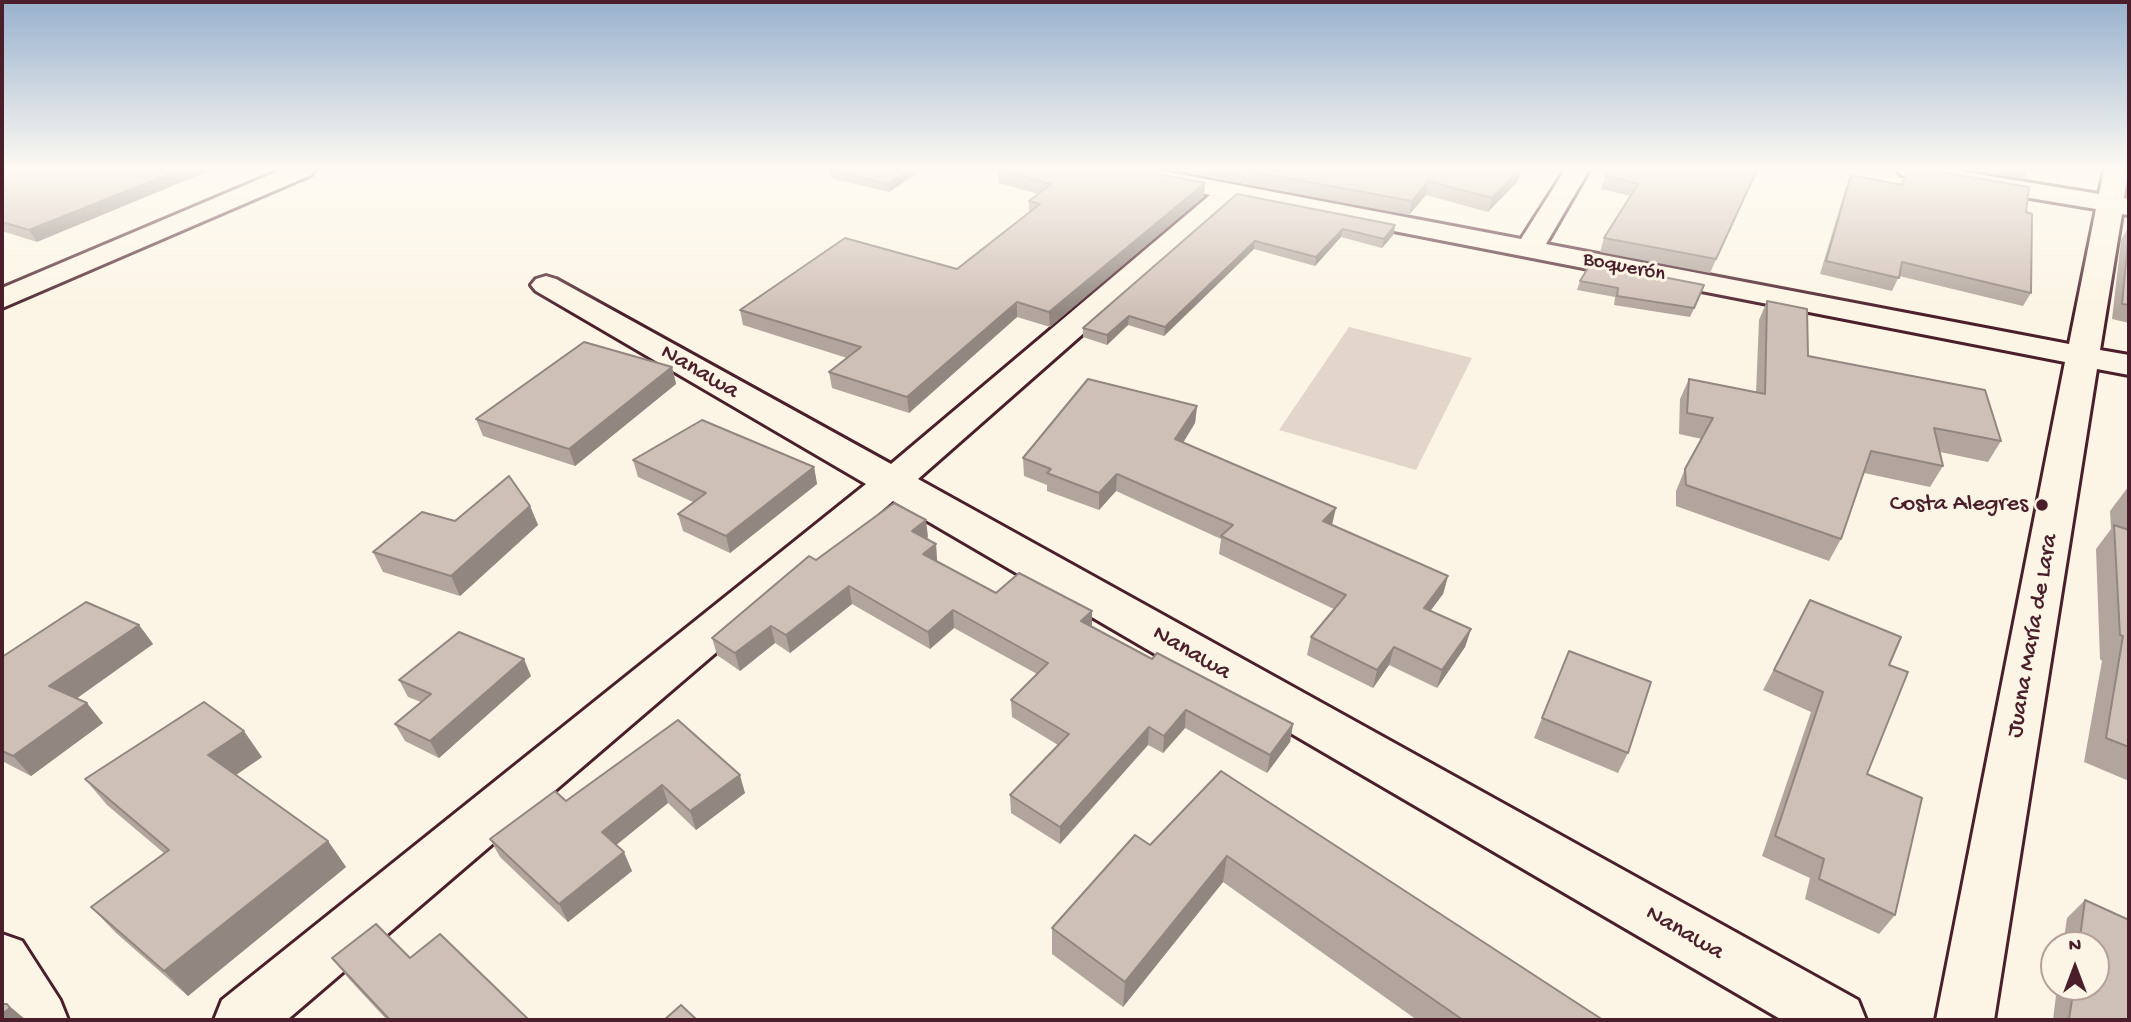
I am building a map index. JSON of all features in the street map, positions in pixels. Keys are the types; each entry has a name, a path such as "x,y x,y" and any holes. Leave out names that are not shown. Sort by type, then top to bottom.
{"street":[{"path":"4,296 189,218"},
{"path":"243,1020 891,483 1176,218"},
{"name":"Boquerón","path":"1376,218 1528,250 2129,366"},
{"path":"1528,250 1548,218"},
{"name":"Juana María de Lara","path":"1965,1020 2084,356 2113,218"},
{"name":"Nanawa","path":"546,285 1837,1020"},
{"path":"2,960 39,1020"}],"shaded area":[{"path":"1349,327 1472,358 1416,470 1279,430"}],"building":[{"path":"2,218 60,218 29,230 2,222"},
{"path":"1023,218 1163,218 1049,312 1017,302 907,397 829,372 861,347 740,310 845,238 957,269"},
{"path":"1210,218 1358,218 1395,225 1384,239 1343,229 1316,257 1255,241 1165,327 1129,316 1107,335 1083,328"},
{"path":"1617,218 1735,218 1716,259 1604,238"},
{"path":"1839,218 2032,218 2031,293 1902,262 1899,278 1826,261"},
{"path":"2129,230 2129,305 2122,304"},
{"path":"1591,263 1704,285 1694,308 1617,296 1618,288 1580,281"},
{"path":"1767,301 1807,309 1808,356 1985,390 2001,441 1934,428 1943,466 1871,451 1841,539 1686,485 1685,469 1713,418 1687,413 1689,379 1765,394"},
{"path":"584,342 672,367 569,449 476,419"},
{"path":"1088,379 1197,406 1175,439 1336,508 1323,521 1448,576 1424,608 1471,629 1442,670 1394,647 1377,670 1311,637 1346,595 1221,536 1233,525 1117,474 1099,493 1047,473 1051,469 1023,458"},
{"path":"702,420 814,467 726,536 678,514 706,493 633,460"},
{"path":"509,476 530,506 451,576 373,552 422,512 455,521"},
{"path":"894,503 926,520 912,531 936,544 923,554 996,593 1019,573 1092,611 1081,621 1152,659 1157,653 1293,724 1270,755 1186,710 1164,736 1149,727 1060,827 1010,795 1069,734 1011,700 1048,663 953,610 928,632 849,586 786,635 771,626 735,653 712,638 809,556 816,560"},
{"path":"2114,525 2129,530 2129,747 2106,738 2123,636 2120,635"},
{"path":"1810,600 1901,637 1889,665 1908,672 1867,774 1922,798 1895,915 1819,879 1824,859 1775,836 1823,692 1774,670"},
{"path":"86,602 139,625 49,686 87,703 13,756 2,751 2,657"},
{"path":"459,632 524,659 430,741 395,724 431,694 399,680"},
{"path":"1569,651 1651,682 1628,753 1542,718"},
{"path":"204,702 244,731 208,755 328,841 164,971 91,907 169,850 85,779"},
{"path":"678,720 740,775 690,811 662,785 602,832 624,852 559,904 490,839 555,791 566,801"},
{"path":"1221,771 1603,1020 1463,1020 1227,856 1125,982 1052,928 1135,835 1150,845"},
{"path":"2085,900 2129,920 2129,1020 2069,1019 2072,1001 2110,1001 2110,931 2081,931"},
{"path":"376,924 410,958 440,934 529,1020 390,1020 332,958"},
{"path":"2,1004 7,1004 10,1008 2,1014"},
{"path":"681,1005 697,1020 664,1020"}],"place":[{"name":"Costa Alegres","path":"2042,505"}]}
